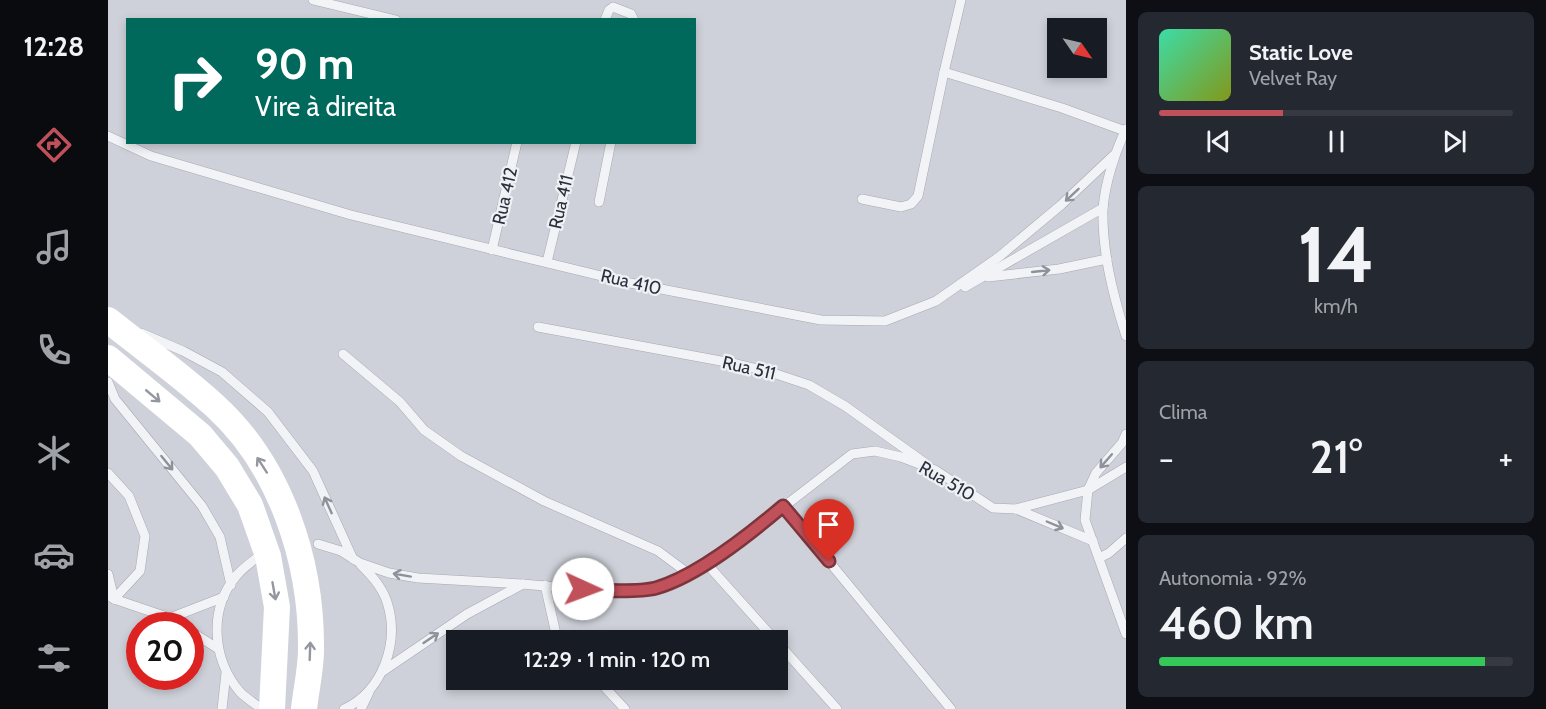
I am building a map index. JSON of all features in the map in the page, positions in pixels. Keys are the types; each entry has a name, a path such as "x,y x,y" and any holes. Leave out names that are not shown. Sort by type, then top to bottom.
{"main road":[{"path":"108,319 216,407 248,443 274,484 297,544 308,601 311,651 304,709"},
{"path":"108,358 200,435 227,467 250,505 268,556 277,607 272,709"}],"lane":[{"path":"313,0 388,18"},
{"path":"862,199 901,207 911,204 918,196 962,0"},
{"path":"606,18 609,10 613,8 631,14 633,18"},
{"path":"944,72 1125,130 1114,155 1103,208 1107,259 1113,294 1126,336"},
{"name":"Rua 410","path":"108,136 152,156 351,215 630,283 821,320 885,321 936,301 1000,256 1061,205 1114,155"},
{"name":"Rua 412","path":"492,250 518,144"},
{"name":"Rua 411","path":"547,262 576,144"},
{"name":"Rua 411","path":"599,202 611,144"},
{"path":"936,301 983,278 1103,208"},
{"path":"983,278 1059,269 1107,259"},
{"path":"108,319 183,351 222,372 268,412 313,471 356,561 376,581 387,602 392,625 390,649 382,671 369,690 351,706 344,709"},
{"name":"Rua 511","path":"538,327 737,364 809,385 865,419 935,471"},
{"path":"343,354 400,402 424,430 461,456 544,501 658,551 689,574"},
{"path":"108,382 116,399 202,506 220,537 231,585"},
{"path":"1126,434 1122,443 1096,473 1088,490 1085,520 1126,634"},
{"name":"Rua 510","path":"318,544 341,551 356,561 389,573 418,578 545,585 597,591 655,588 689,574 706,563 852,454 874,451 901,456 935,471 993,508 1016,509 1088,490 1126,467"},
{"path":"108,473 129,496 145,536 140,571 111,597"},
{"path":"783,506 951,709"},
{"name":"Rua 510","path":"1016,509 1093,542"},
{"path":"1099,558 1109,553 1126,538"},
{"path":"255,559 236,576 224,597 217,622 218,648 226,673 241,694 262,709"},
{"path":"706,563 766,630"},
{"path":"108,574 111,597"},
{"path":"382,671 467,614 523,584"},
{"path":"545,585 555,630"},
{"path":"111,597 153,612"},
{"path":"185,612 224,597"},
{"path":"204,640 218,648"},
{"path":"788,654 837,709"},
{"path":"222,709 226,673"},
{"path":"362,709 369,690"},
{"path":"607,690 625,709"}],"shaded area":[{"path":"108,0 1126,0 1126,709 108,709"}],"route":[{"path":"583,589 597,591 655,588 689,574 764,522 783,506 829,561"}]}
